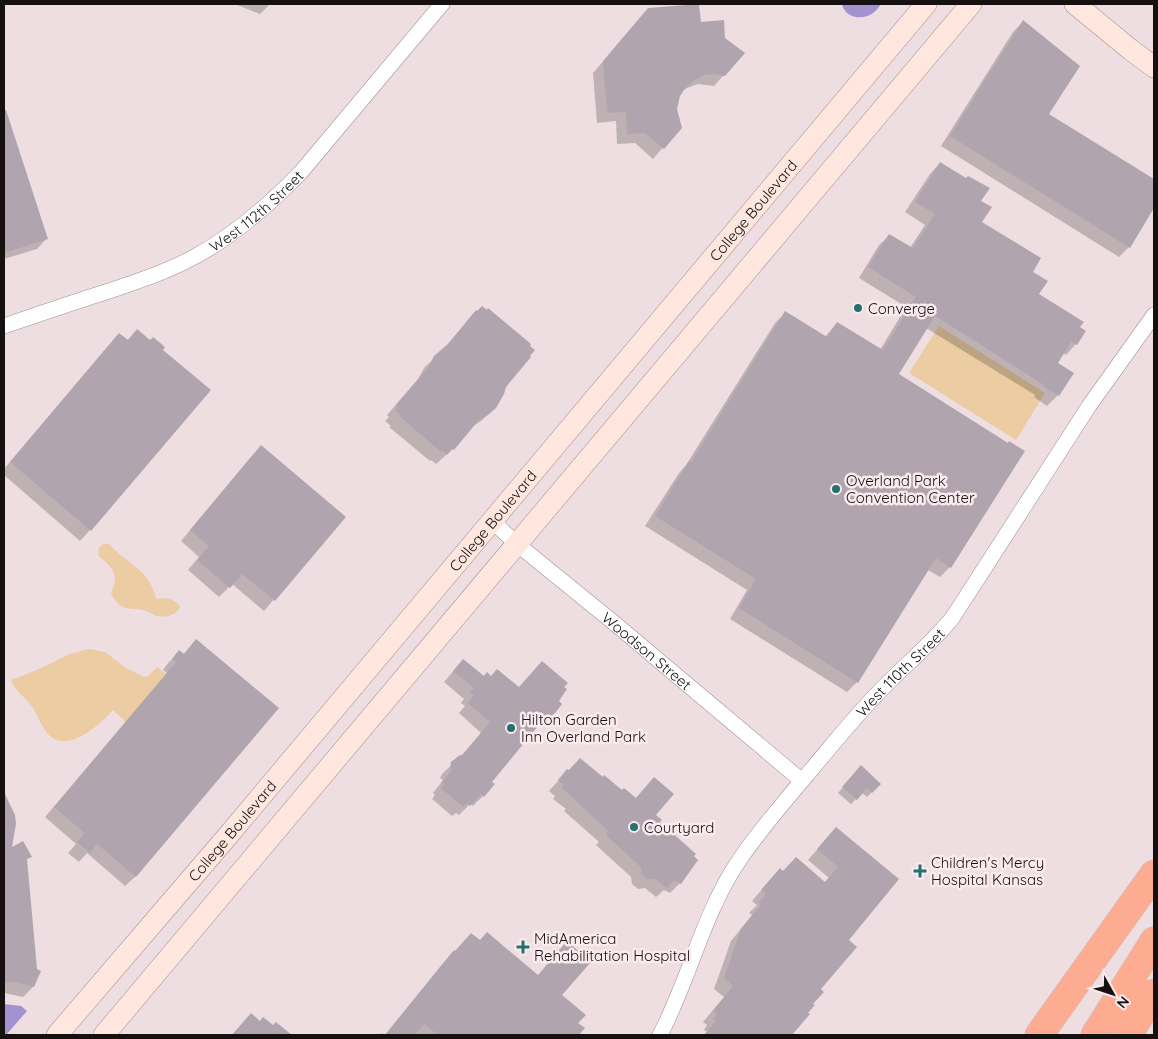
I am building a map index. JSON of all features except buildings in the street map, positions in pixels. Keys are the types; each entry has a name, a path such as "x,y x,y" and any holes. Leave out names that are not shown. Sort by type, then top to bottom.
{"highway":[{"path":"1039,1035 1154,874"},
{"path":"1095,1035 1154,941"},
{"path":"1128,1035 1154,993"},
{"path":"1140,1035 1154,1005"}],"main road":[{"name":"College Boulevard","path":"57,1035 226,838 926,4"},
{"path":"104,1035 971,4"},
{"path":"1075,4 1152,68"}],"street":[{"name":"West 112th Street","path":"4,326 157,274 193,258 231,234 277,197 301,172 442,4"},
{"name":"West 110th Street","path":"660,1035 682,988 704,926 720,891 739,860 762,829 875,696 927,646 953,617 1089,406 1154,315"},
{"name":"Woodson Street","path":"492,521 517,544 802,781"}],"shaded area":[{"path":"842,4 881,4 869,15 855,17 844,9"},
{"path":"939,326 1045,393 1016,440 909,373"},
{"path":"103,544 109,544 142,572 150,582 157,599 170,599 180,606 179,609 165,617 153,615 147,611 122,607 118,604 111,593 115,581 114,572 98,555 99,548"},
{"path":"89,649 105,652 126,668 144,677 148,676 157,667 166,674 126,722 113,710 84,735 65,741 57,740 49,735 33,708 11,680 70,654"},
{"path":"4,1004 21,1006 27,1011 6,1035 4,1033"}],"place":[{"name":"Converge","path":"858,308"},
{"name":"Overland Park Convention Center","path":"836,489"},
{"name":"Hilton Garden Inn Overland Park","path":"511,728"},
{"name":"Courtyard","path":"634,827"},
{"name":"Children's Mercy Hospital Kansas","path":"920,871"},
{"name":"MidAmerica Rehabilitation Hospital","path":"523,947"}]}
